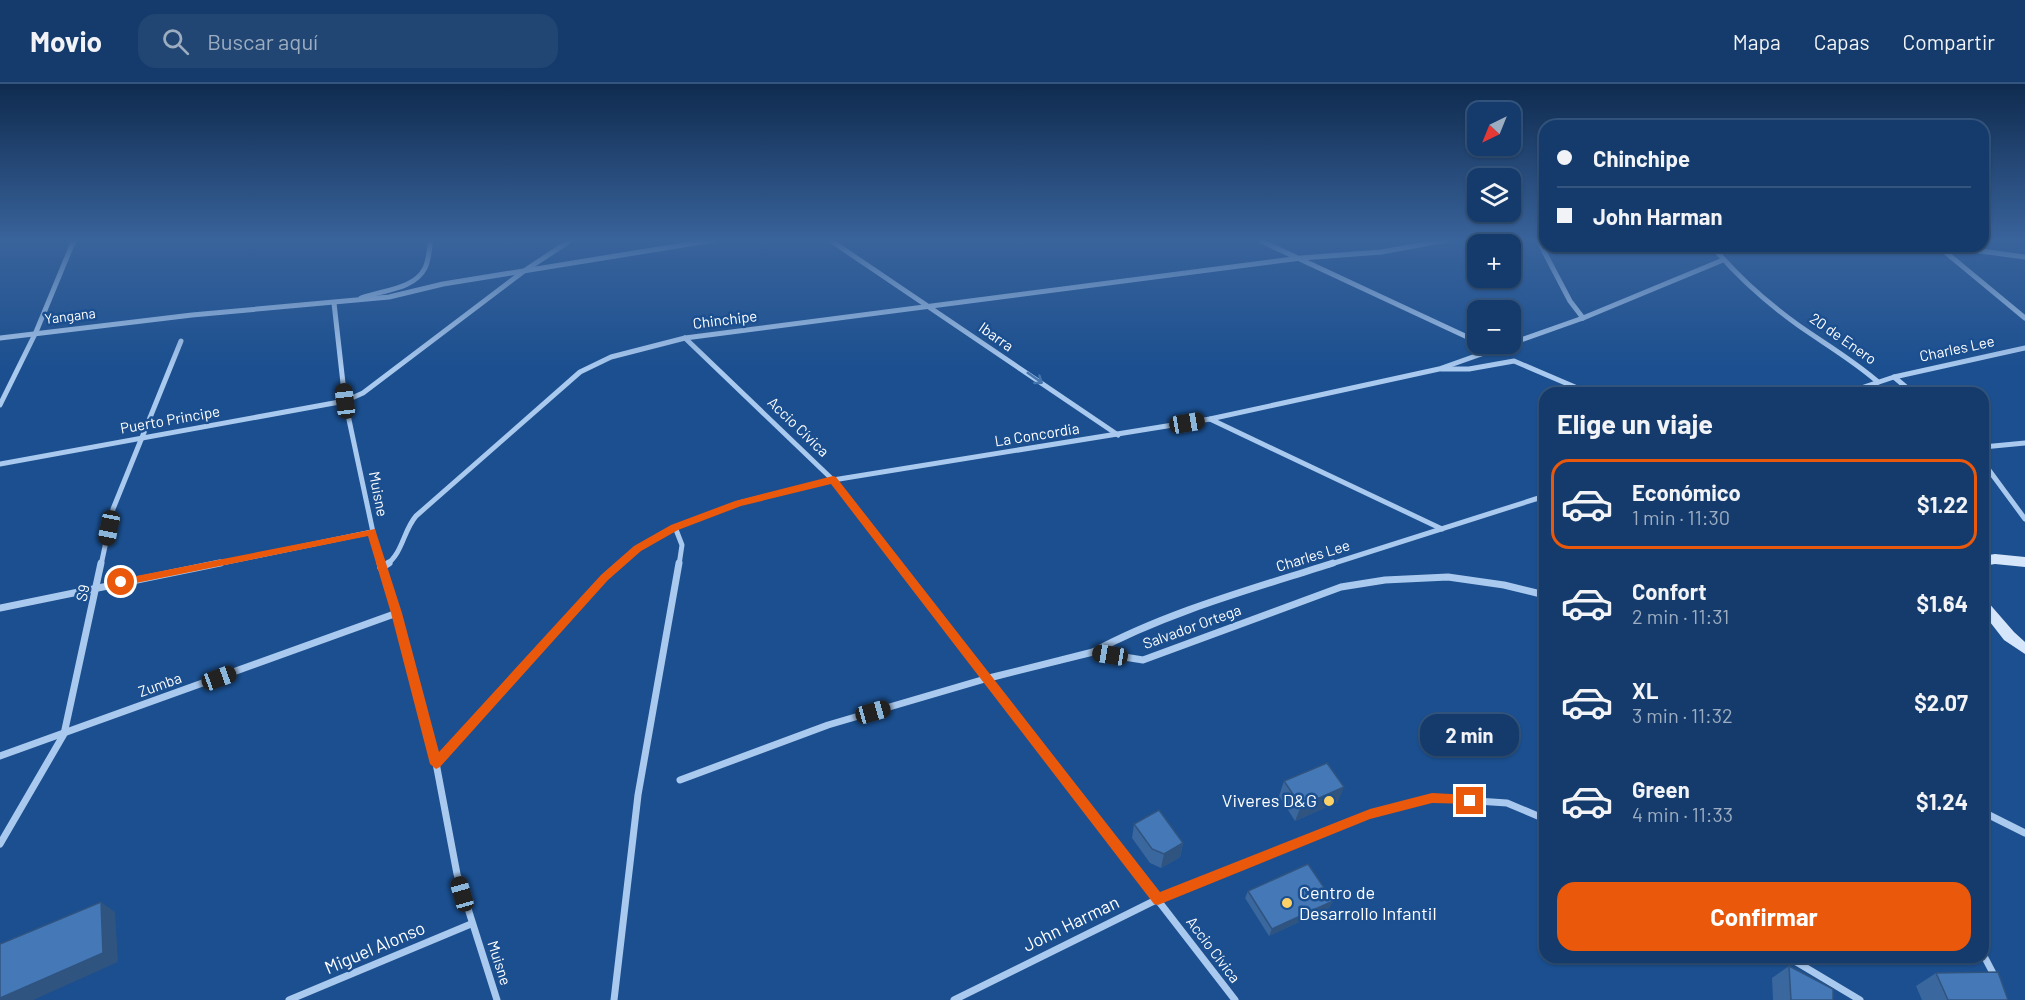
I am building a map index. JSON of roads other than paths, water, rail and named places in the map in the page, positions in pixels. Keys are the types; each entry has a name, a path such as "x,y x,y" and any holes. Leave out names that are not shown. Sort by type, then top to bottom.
{"street":[{"path":"0,405 36,332 56,283"},
{"path":"357,300 407,283"},
{"name":"Yangana","path":"0,338 192,315 389,297 450,283"},
{"name":"Puerto Principe","path":"0,464 345,401 363,393 508,283"},
{"name":"Ibarra","path":"895,283 1118,435"},
{"name":"Chinchipe","path":"381,568 393,562 398,556 406,525 580,372 611,357 685,338 1119,283"},
{"path":"1354,283 1467,337"},
{"path":"1560,283 1583,318"},
{"name":"La Concordia","path":"1521,341 1668,283"},
{"name":"20 de Enero","path":"1748,283 1786,317 1862,367 1878,382"},
{"path":"1982,283 2025,318"},
{"name":"Muisne","path":"334,303 345,401 372,532 381,568 397,613 436,764 457,874 497,1000"},
{"name":"Accio Cívica","path":"685,338 833,480 1235,1000"},
{"name":"S9","path":"0,844 64,734 98,587 113,509 181,341"},
{"name":"Charles Lee","path":"1863,387 1894,377 2025,348"},
{"name":"La Concordia","path":"436,764 605,577 638,549 675,527 739,503 833,480 1210,419 1438,369 1483,354"},
{"path":"1438,369 1452,371 1514,361 1575,387"},
{"path":"1894,377 1906,387"},
{"path":"1210,419 1442,530"},
{"path":"1989,446 2025,443"},
{"path":"1989,470 2025,519"},
{"name":"Charles Lee","path":"1093,652 1128,633 1257,587 1539,498"},
{"path":"614,1000 638,795 682,544 675,527"},
{"path":"0,608 372,532"},
{"path":"1989,560 2025,562"},
{"name":"Salvador Ortega","path":"680,780 828,726 986,679 1093,652 1143,660 1341,587 1385,580 1448,577 1504,585 1539,594"},
{"path":"1989,611 2009,636 2025,649"},
{"name":"Zumba","path":"0,756 397,613"},
{"name":"John Harman","path":"954,1000 1158,899 1370,814 1432,798 1508,803 1539,816"},
{"path":"1989,815 2025,833"},
{"name":"Miguel Alonso","path":"289,1000 471,924"},
{"path":"1798,963 1860,1000"},
{"path":"1988,963 2001,990"}],"place":[{"name":"Viveres D&G","path":"1329,801"},
{"name":"Centro de Desarrollo Infantil","path":"1287,903"}]}
